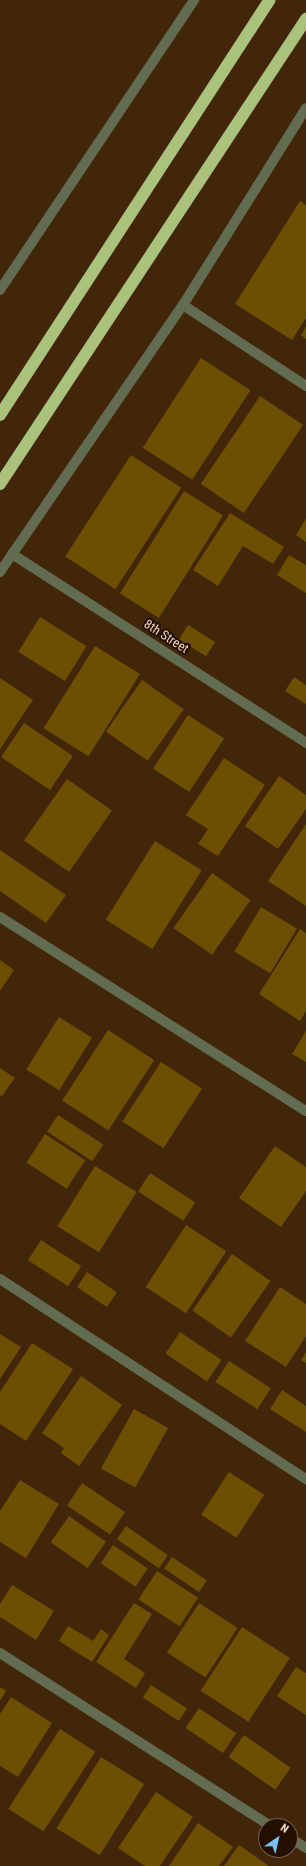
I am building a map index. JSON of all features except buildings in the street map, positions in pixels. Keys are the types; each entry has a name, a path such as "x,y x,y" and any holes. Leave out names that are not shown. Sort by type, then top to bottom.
{"highway":[{"path":"0,415 270,0"},
{"path":"0,484 306,19"}],"street":[{"path":"0,290 194,0"},
{"path":"0,572 182,305 306,108"},
{"path":"182,305 306,386"},
{"name":"8th Street","path":"12,554 306,743"},
{"path":"0,917 306,1111"},
{"path":"0,1279 306,1479"},
{"path":"0,1653 258,1818"}]}
